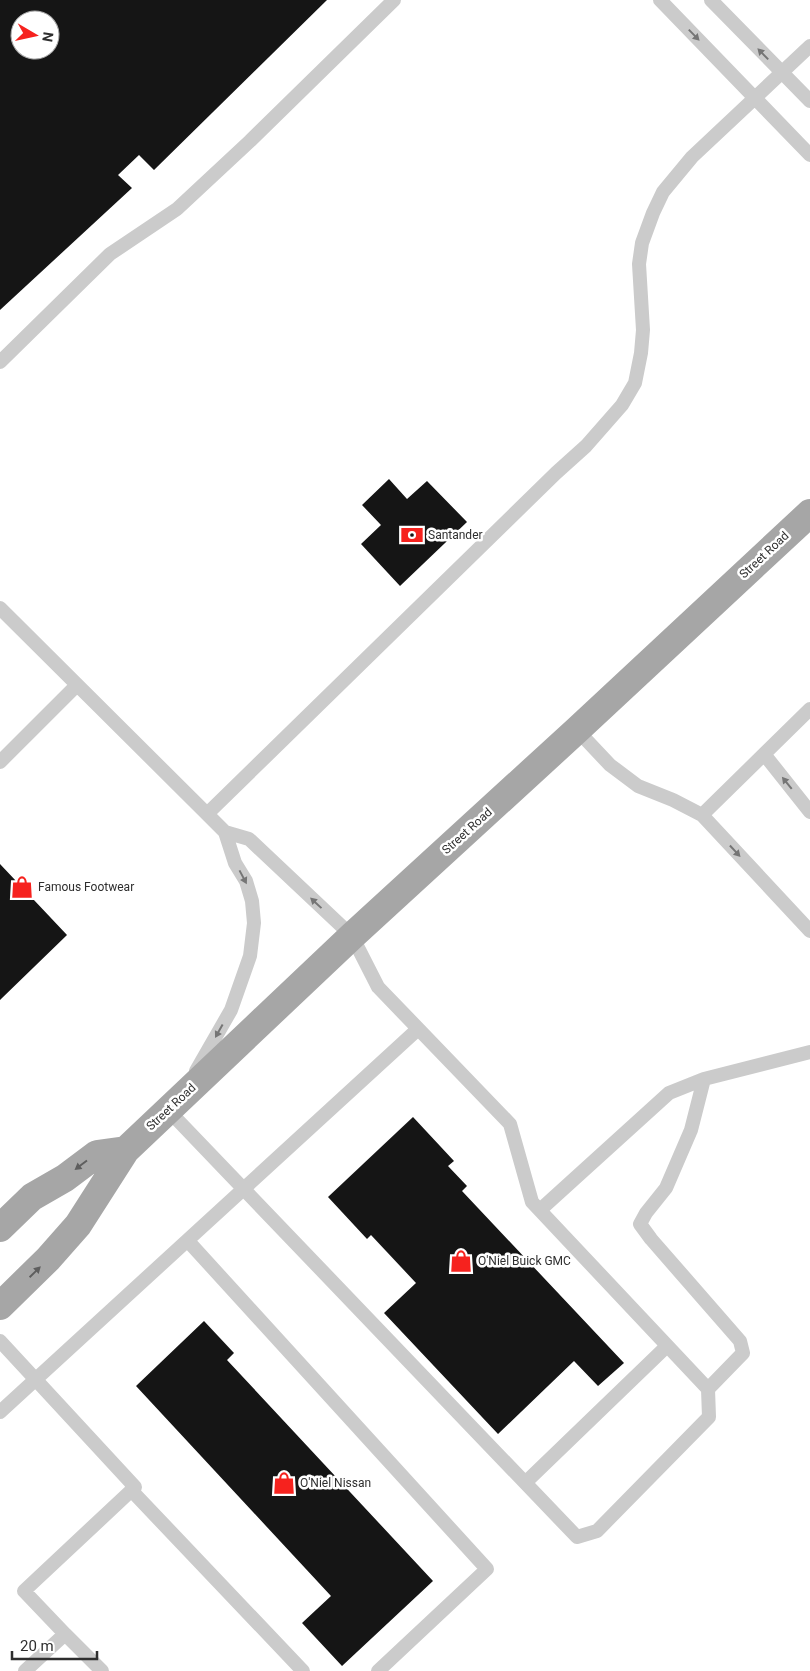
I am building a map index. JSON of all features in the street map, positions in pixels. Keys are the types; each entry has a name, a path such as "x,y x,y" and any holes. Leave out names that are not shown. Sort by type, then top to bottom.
{"main road":[{"name":"Street Road","path":"0,1306 48,1260 78,1226 126,1150 352,936 810,513"},
{"path":"0,1228 32,1197 65,1178 97,1154 126,1150"}],"lane":[{"path":"0,362 110,254 177,209 250,141 394,0"},
{"path":"660,0 810,155"},
{"path":"711,0 810,101"},
{"path":"207,814 556,473 586,446 622,406 635,383 641,353 643,330 639,264 642,243 652,213 663,192 692,157 810,46"},
{"path":"0,608 225,832 235,863 246,881 252,901 254,923 250,956 231,1010 173,1106 245,1189 577,1537 596,1531 709,1417 708,1390 532,1202 510,1124 378,987 352,936 249,839 225,832"},
{"path":"0,762 77,685"},
{"path":"702,815 810,709"},
{"path":"577,730 610,766 638,786 673,800 702,815 810,931"},
{"path":"764,754 810,812"},
{"path":"0,1412 418,1029"},
{"path":"540,1210 669,1093 704,1079 810,1052"},
{"path":"704,1079 690,1130 666,1188 646,1213 640,1224 740,1341 743,1353 708,1390"},
{"path":"188,1241 487,1569 378,1671"},
{"path":"0,1341 135,1487 24,1590 102,1671"},
{"path":"526,1482 667,1346"},
{"path":"132,1490 303,1671"},
{"path":"25,1671 65,1634"}],"building":[{"path":"0,0 327,0 154,170 139,155 118,175 132,188 0,310"},
{"name":"Santander","path":"389,479 407,499 427,481 467,522 400,586 361,544 381,525 362,505"},
{"path":"0,864 67,935 0,1000"},
{"name":"O'Niel Buick GMC","path":"413,1117 454,1161 448,1166 467,1186 462,1191 624,1363 598,1386 574,1361 498,1434 384,1313 416,1283 371,1235 367,1239 328,1197"},
{"name":"O'Niel Nissan","path":"204,1321 234,1353 227,1360 433,1581 342,1666 302,1623 331,1596 136,1386"}],"place":[{"name":"Santander","path":"412,535"},
{"name":"Famous Footwear","path":"22,887"},
{"name":"O'Niel Buick GMC","path":"461,1261"},
{"name":"O'Niel Nissan","path":"284,1483"}]}
